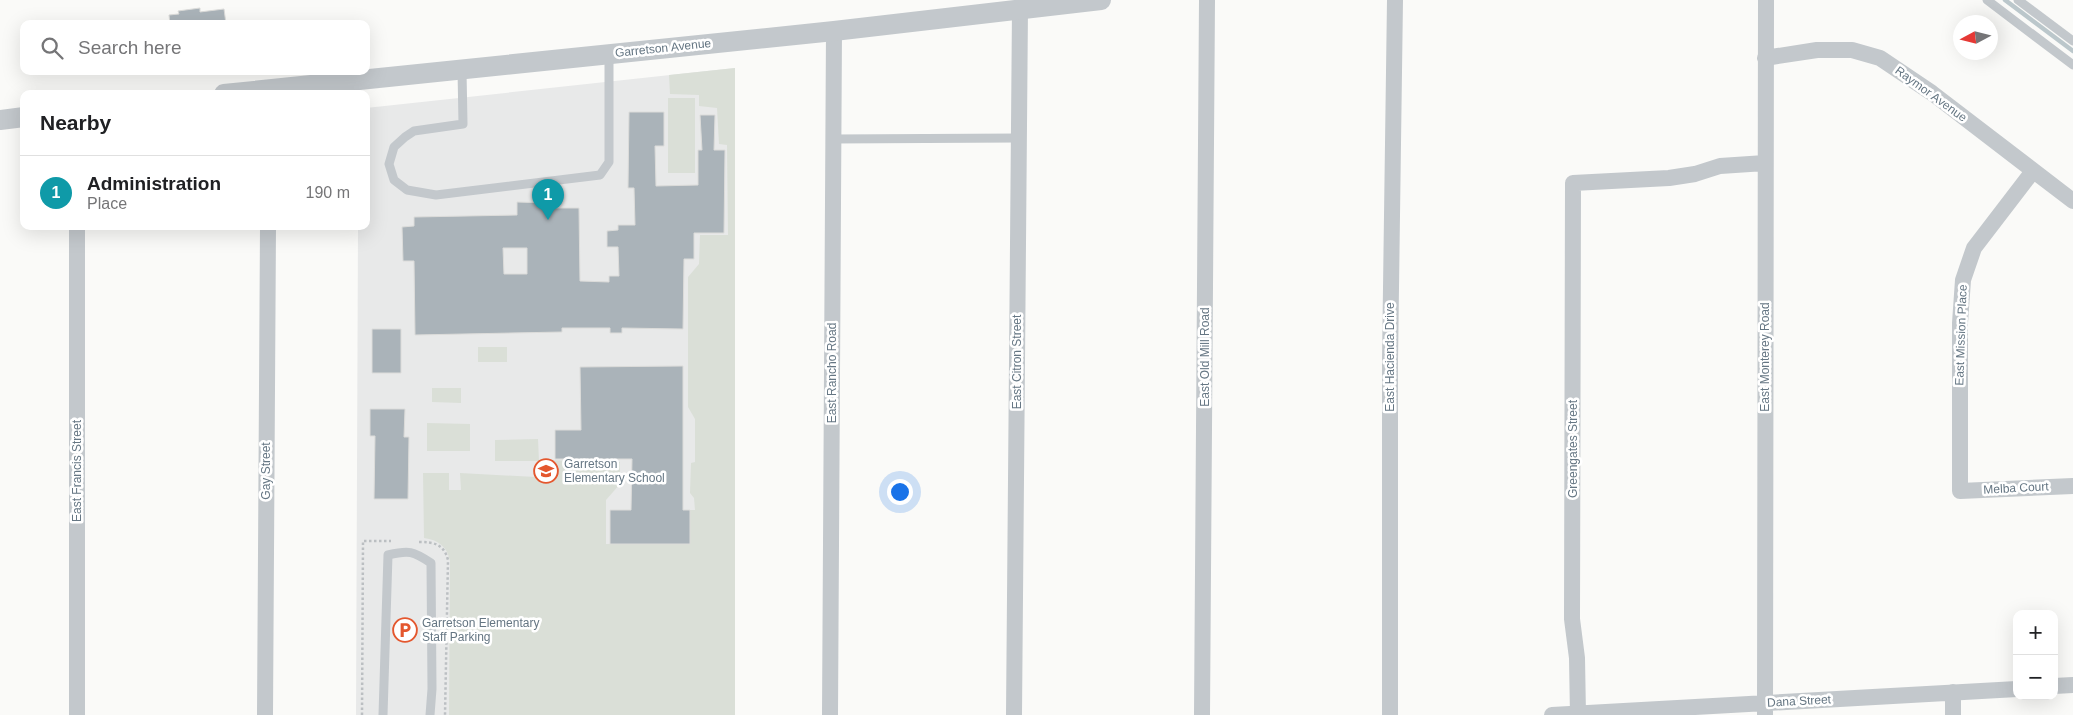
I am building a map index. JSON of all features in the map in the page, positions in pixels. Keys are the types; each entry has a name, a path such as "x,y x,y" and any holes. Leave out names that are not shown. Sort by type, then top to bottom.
{"street":[{"name":"Garretson Avenue","path":"277,90 834,31 1101,0"},
{"name":"East Old Mill Road","path":"1202,715 1207,0"},
{"name":"East Hacienda Drive","path":"1390,715 1390,360 1395,0"},
{"name":"East Monterey Road","path":"1765,709 1766,0"},
{"name":"East Citron Street","path":"1014,715 1020,8"},
{"name":"East Rancho Road","path":"830,715 834,31"},
{"name":"Raymor Avenue","path":"1765,58 1817,50 1852,50 1880,58 1932,93 2073,202"},
{"path":"0,120 20,118"},
{"name":"Greengates Street","path":"1578,714 1577,658 1572,619 1573,183 1669,178 1695,174 1720,166 1765,163"},
{"name":"East Mission Place","path":"1960,491 1960,323 1963,280 1974,248 2033,170"},
{"name":"East Francis Street","path":"76,715 77,230"},
{"name":"Gay Street","path":"265,715 268,230"},
{"name":"Melba Court","path":"1960,491 2073,486"},
{"path":"2058,686 2073,685"},
{"name":"Dana Street","path":"1552,715 1765,709 2013,688"},
{"path":"1953,692 1953,715"}],"lane":[{"path":"1987,0 2073,65"},
{"path":"2018,0 2073,41"},
{"path":"462,70 463,124 414,130 394,147 389,164 394,180 407,190 436,195 600,175 609,162 609,54"},
{"path":"834,139 1019,138"},
{"path":"383,715 388,555 414,551 431,563 432,689 430,715"}],"path":[{"path":"362,715 363,541 392,541"},
{"path":"412,541 436,543 442,547 448,560 445,715"}],"shaded area":[{"name":"Garretson Elementary School","path":"735,68 735,715 356,715 358,230 370,230 370,108"},
{"path":"735,68 735,715 449,715 450,561 447,551 441,545 434,540 424,538 423,473 449,473 449,490 461,490 460,473 536,477 537,465 542,460 620,462 620,484 606,500 606,544 690,543 690,510 695,510 694,498 690,493 691,463 695,462 695,419 688,407 688,277 699,264 700,235 728,235 727,145 719,144 717,108 699,106 699,95 670,94 669,75"},
{"path":"668,98 695,98 695,173 668,173"},
{"path":"478,347 507,347 507,362 478,362"},
{"path":"432,388 461,388 461,403 432,402"},
{"path":"427,423 470,424 470,451 427,451"},
{"path":"538,439 539,461 495,461 495,440"}],"building":[{"path":"200,8 200,12 224,9 225,20 170,20 169,15 179,14 178,11"},
{"path":"629,112 664,112 664,146 655,146 656,186 698,185 698,150 702,150 700,115 715,115 714,150 725,150 724,233 694,233 694,259 684,259 683,329 622,328 622,333 610,333 610,328 562,328 562,332 415,335 414,261 403,261 402,227 414,226 414,217 517,215 517,202 548,203 548,208 579,208 580,281 609,282 609,276 619,276 618,247 607,247 607,231 618,230 618,225 635,225 634,188 628,188","holes":["503,248 527,248 527,274 504,274"]},
{"path":"372,329 401,329 401,373 372,373"},
{"path":"683,366 683,510 690,510 690,544 610,544 610,510 631,510 632,459 555,459 555,430 581,430 580,367"},
{"path":"370,409 405,409 404,437 409,437 408,499 374,499 375,436 370,436"}],"waterway":[{"path":"2005,0 2073,51"}],"place":[{"name":"Administration","path":"548,220"},
{"name":"Garretson Elementary School","path":"546,471"},
{"name":"Garretson Elementary Staff Parking","path":"405,630"}]}
